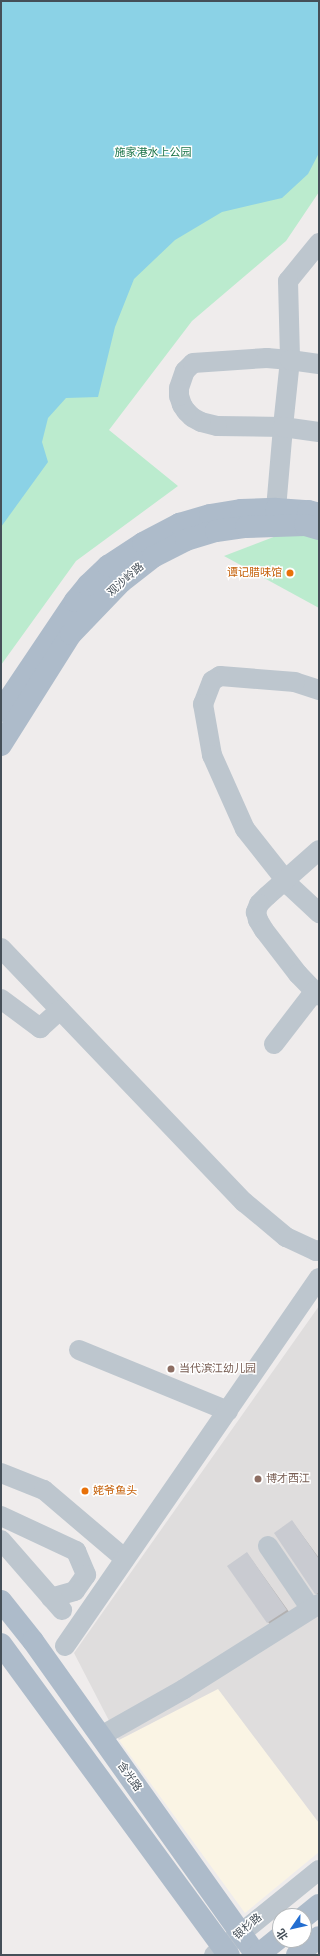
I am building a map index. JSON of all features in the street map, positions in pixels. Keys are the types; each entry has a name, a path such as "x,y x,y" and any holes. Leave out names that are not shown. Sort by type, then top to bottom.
{"main road":[{"name":"观沙岭路","path":"1,711 74,601 108,566 143,543 179,524 210,515 241,510 276,508 308,511 319,514"},
{"name":"观沙岭路","path":"1,746 71,634 121,582 153,557 186,540 216,531 246,527 305,526 319,529"},
{"name":"含光路","path":"1,1601 33,1641 240,1934 257,1955"},
{"path":"1,1644 222,1953"},
{"path":"297,1955 319,1937"},
{"path":"257,1955 272,1943"}],"street":[{"path":"276,508 290,360 288,281 319,243"},
{"path":"319,364 267,358 193,363 184,371 179,388 182,405 192,417 201,422 217,426 283,427 319,432"},
{"path":"319,690 296,682 220,676 212,682 203,704 212,755 245,829 286,880 319,913"},
{"path":"274,1044 317,994 298,974 258,920 256,912 259,904 319,850"},
{"path":"1,948 244,1202 286,1237 316,1251 319,1250"},
{"path":"1,999 40,1028 60,1010"},
{"path":"66,1646 319,1278"},
{"path":"79,1350 228,1411"},
{"path":"1,1473 44,1490 125,1559"},
{"path":"1,1516 76,1551 86,1575 75,1591 56,1604 1,1540"},
{"path":"101,1736 184,1689 315,1607 268,1546"},
{"name":"银杉路","path":"222,1953 240,1934 319,1870"}],"shaded area":[{"name":"博才西江","path":"319,1306 319,1823 218,1689 119,1740 74,1653"},
{"path":"218,1688 319,1823 319,1852 245,1913 119,1740"}],"green space":[{"name":"施家港水上公园","path":"1,1 319,1 319,192 286,241 192,321 109,430 178,486 76,561 1,665"},
{"path":"305,525 319,530 319,608 224,556"}],"water":[{"name":"施家港水上公园","path":"1,1 319,1 319,153 308,174 282,198 222,212 175,240 134,279 115,327 98,397 66,398 48,418 42,442 48,462 1,527"}],"building":[{"path":"292,1520 319,1559 319,1593 315,1594 274,1533"},
{"path":"247,1552 287,1610 267,1623 227,1566"}],"place":[{"name":"谭记腊味馆","path":"290,573"},
{"name":"当代滨江幼儿园","path":"171,1369"},
{"name":"博才西江","path":"258,1479"},
{"name":"姥爷鱼头","path":"85,1491"}]}
